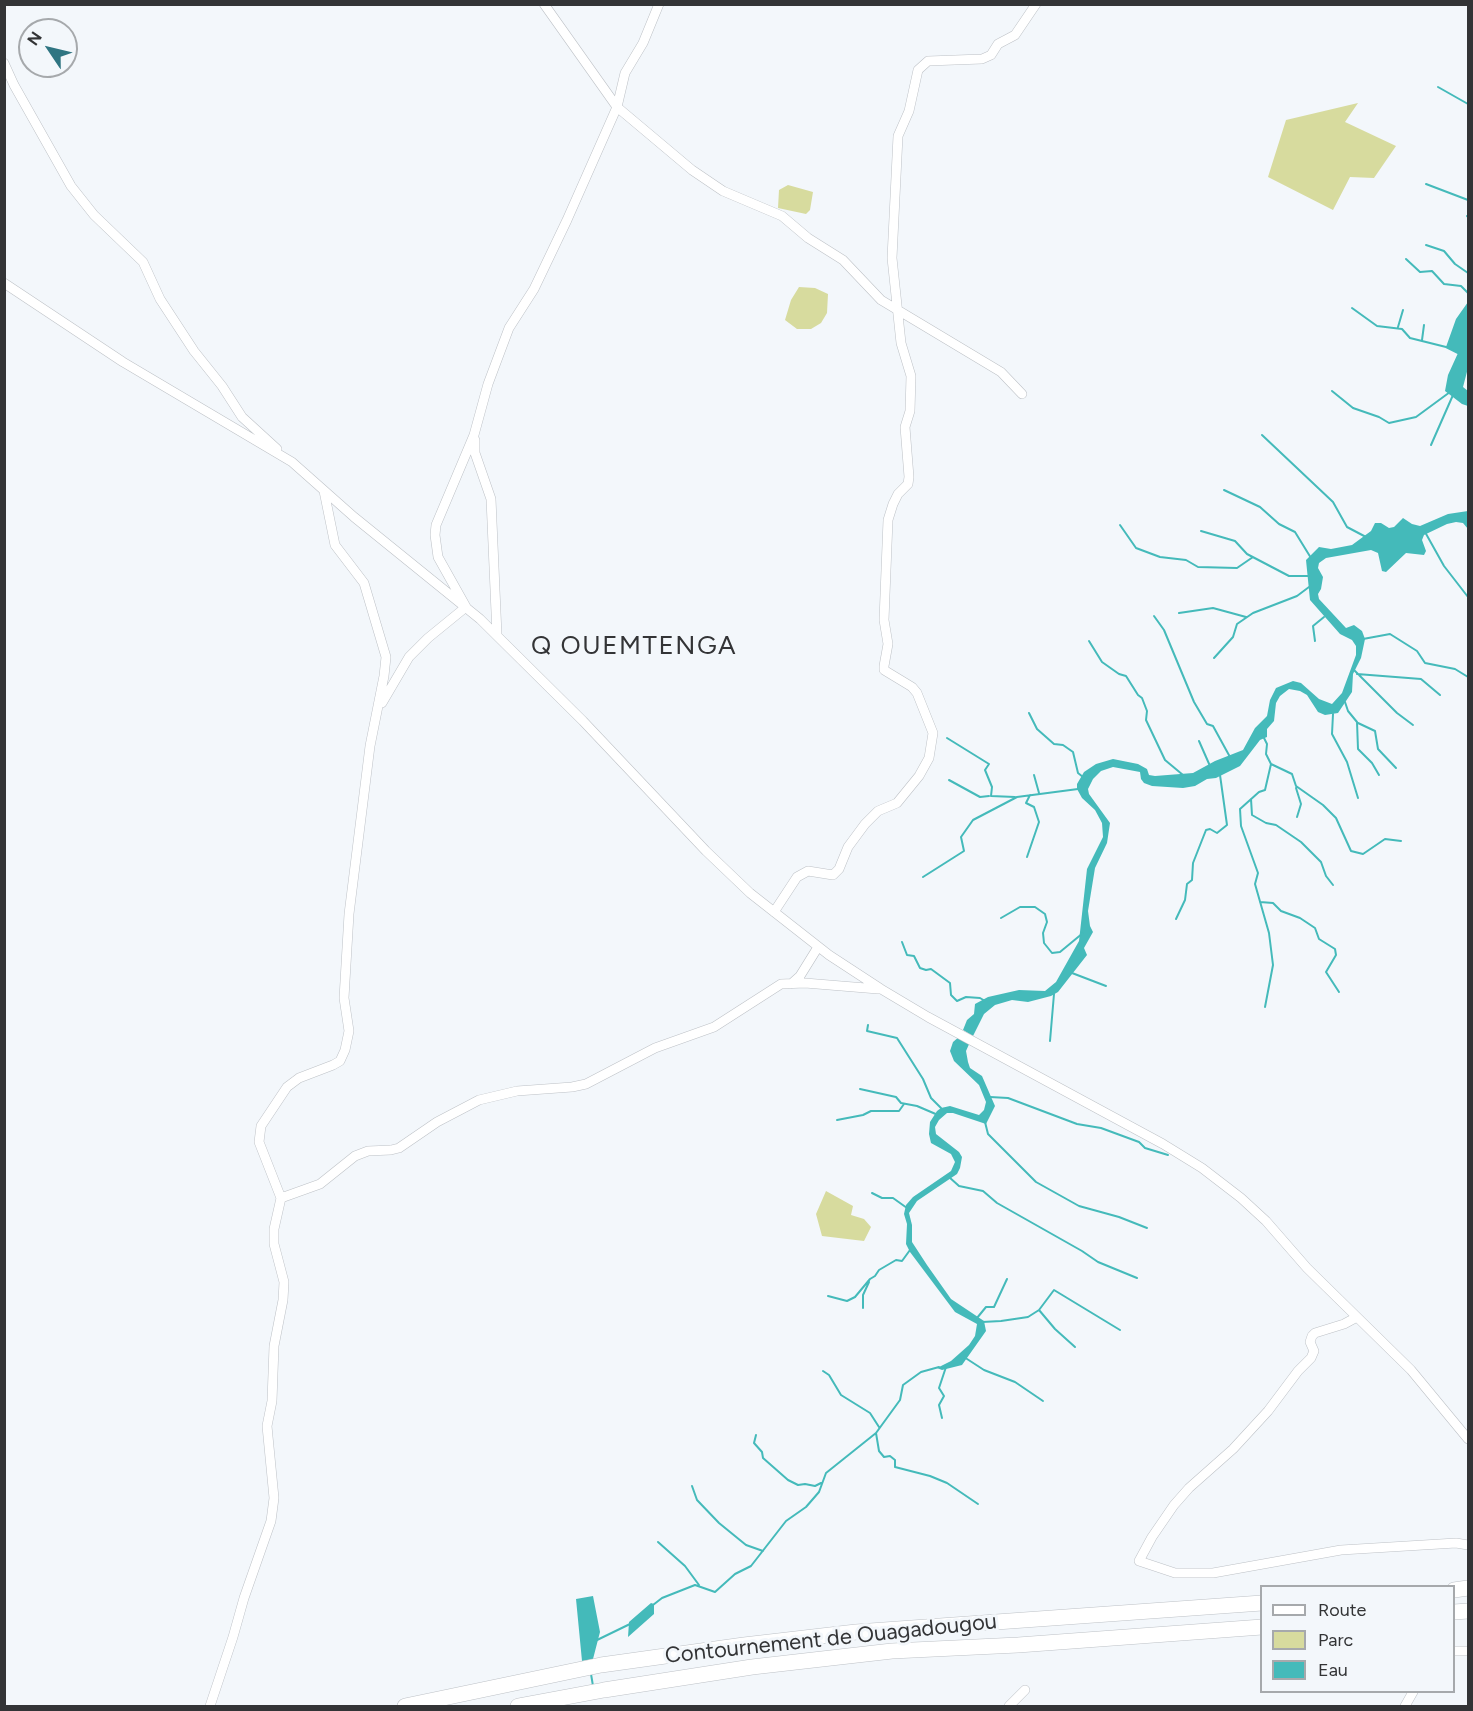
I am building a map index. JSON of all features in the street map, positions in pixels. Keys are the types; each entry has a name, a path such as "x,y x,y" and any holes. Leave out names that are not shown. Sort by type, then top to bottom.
{"highway":[{"name":"Contournement de Ouagadougou","path":"405,1707 601,1665 744,1645 856,1632 1260,1603"},
{"name":"Contournement de Ouagadougou","path":"518,1707 604,1690 752,1667 892,1651 1018,1645 1260,1626"}],"street":[{"path":"544,4 617,107 692,170 723,191 782,216 808,238 843,260 881,300 1001,372 1022,394"},
{"path":"465,607 438,557 436,525 474,435 488,384 509,328 534,290 617,107 625,73 643,42 659,4"},
{"path":"774,912 797,876 808,871 833,875 839,869 848,847 865,824 878,811 897,803 919,777 929,758 933,733 917,693 912,687 884,670 888,644 884,620 888,520 893,504 898,494 908,484 909,477 905,427 910,411 911,376 900,343 892,258 898,136 909,111 918,69 928,61 982,59 991,56 998,44 1015,35 1036,4"},
{"path":"4,63 14,86 71,186 94,215 143,262 166,308 242,417 324,491 496,635 584,721 706,851 750,893 818,947 880,989 1164,1144 1202,1168 1266,1221 1306,1268 1411,1370 1468,1439"},
{"path":"4,283 123,362 292,462"},
{"path":"474,435 475,453 490,498 496,635"},
{"path":"210,1707 271,1521 274,1483 267,1426 272,1401 274,1346 284,1281 274,1244 274,1229 281,1198 259,1142 261,1126 287,1087 299,1078 340,1061 345,1050 349,1031 344,998 350,914 364,788 386,657 364,583 335,545 324,491"},
{"path":"377,710 410,657 428,638 465,607"},
{"path":"790,984 800,976 818,947"},
{"path":"281,1198 320,1184 355,1156 368,1151 399,1148 437,1122 479,1100 517,1091 572,1088 586,1084 655,1047 714,1026 781,984 880,989"},
{"path":"1357,1317 1312,1336 1310,1342 1314,1350 1311,1358 1240,1442 1189,1488 1174,1505 1139,1561 1175,1573 1213,1573 1341,1550 1456,1543 1468,1545"},
{"path":"1009,1707 1025,1690"},
{"path":"1405,1707 1412,1693"}],"green space":[{"path":"1358,103 1345,122 1396,146 1374,178 1350,177 1333,210 1268,177 1286,120"},
{"path":"788,185 813,192 810,210 806,214 778,208 779,190"},
{"path":"799,287 815,288 828,294 827,313 821,323 811,329 797,329 785,320 791,300"},
{"path":"826,1191 853,1206 851,1215 864,1219 871,1227 864,1241 822,1236 816,1214"}],"water":[{"path":"1468,302 1468,368 1463,387 1468,391 1468,406 1445,391 1448,375 1458,353 1446,347 1456,319"},
{"path":"1468,511 1468,529 1463,523 1456,522 1424,535 1422,540 1426,551 1424,555 1406,553 1386,572 1382,571 1378,553 1371,550 1326,558 1319,563 1318,568 1323,577 1318,594 1319,599 1346,628 1354,625 1362,631 1365,639 1361,658 1353,674 1352,692 1338,713 1325,715 1318,712 1307,695 1289,689 1280,696 1276,703 1274,721 1267,729 1267,737 1260,740 1240,766 1216,778 1183,788 1152,786 1144,783 1140,772 1113,767 1101,771 1093,779 1088,789 1089,794 1110,823 1107,843 1095,868 1088,911 1093,932 1084,948 1087,955 1058,992 1028,1002 1012,1000 995,1005 984,1014 973,1036 963,1030 967,1020 974,1014 975,1004 988,997 1019,990 1045,991 1056,982 1079,941 1087,869 1103,837 1102,823 1095,810 1082,798 1077,789 1077,784 1084,772 1096,764 1113,759 1138,764 1147,769 1149,775 1193,773 1243,750 1255,728 1267,716 1270,700 1276,688 1293,681 1301,683 1319,699 1332,704 1342,693 1356,655 1356,646 1352,640 1340,634 1310,600 1306,560 1319,547 1331,549 1352,545 1371,531 1375,523 1381,523 1389,528 1394,527 1403,518 1420,526 1448,514"},
{"path":"960,1036 970,1042 966,1051 970,1068 982,1076 995,1106 986,1124 953,1113 947,1113 939,1120 935,1127 936,1134 959,1152 962,1157 960,1168 957,1174 917,1201 909,1213 912,1242 927,1265 951,1299 984,1321 986,1331 962,1365 942,1370 937,1368 951,1361 969,1345 975,1336 977,1324 955,1312 910,1252 906,1244 907,1224 904,1214 906,1205 913,1197 951,1171 955,1162 951,1154 931,1143 930,1122 937,1111 950,1106 979,1115 984,1110 986,1102 979,1085 954,1061 950,1051 953,1042"},
{"path":"593,1596 600,1632 593,1659 582,1661 576,1599"},
{"path":"651,1603 654,1604 654,1614 628,1637 629,1622"}],"waterway":[{"path":"1438,87 1468,104"},
{"path":"1426,184 1468,200"},
{"path":"1426,245 1444,251 1455,264 1468,273"},
{"path":"1406,259 1420,272 1432,271 1444,284 1461,286 1468,293"},
{"path":"1352,308 1377,326 1402,329 1410,338 1446,347 1458,353"},
{"path":"1398,327 1403,310"},
{"path":"1422,340 1424,325"},
{"path":"1332,391 1353,408 1389,423 1416,417 1450,392"},
{"path":"1431,445 1453,395"},
{"path":"1262,435 1333,502 1347,527 1366,537"},
{"path":"1224,490 1260,507 1279,524 1295,532 1311,558"},
{"path":"1120,525 1136,548 1160,557 1186,560 1198,567 1237,568 1253,557"},
{"path":"1201,531 1235,541 1247,554 1289,576 1309,576"},
{"path":"1425,532 1444,566 1468,597"},
{"path":"1214,658 1233,637 1237,624 1253,613 1297,596 1309,587"},
{"path":"1179,613 1213,608 1246,617"},
{"path":"1154,616 1164,630 1194,702 1207,724 1213,726 1230,757"},
{"path":"1315,641 1313,626 1324,617"},
{"path":"1363,639 1390,634 1417,651 1425,663 1455,669 1468,677"},
{"path":"1089,641 1102,662 1126,676 1142,698 1147,711 1146,720 1165,760 1183,775"},
{"path":"1354,670 1397,713 1413,725"},
{"path":"1357,674 1421,679 1440,695"},
{"path":"1345,702 1348,711 1357,722 1358,749 1372,763 1379,775"},
{"path":"1029,713 1037,729 1054,744 1063,745 1073,752 1078,773 1083,777"},
{"path":"1333,714 1332,734 1347,762 1358,798"},
{"path":"1358,723 1375,731 1378,749 1396,768"},
{"path":"947,738 989,764 985,770 992,787 991,796 1015,797"},
{"path":"1264,738 1267,744 1266,754 1271,764 1265,790 1259,792 1240,809 1241,826 1258,873 1255,884 1269,933 1273,965 1265,1007"},
{"path":"1199,741 1210,766"},
{"path":"1271,764 1292,774 1296,786 1323,805 1336,818 1351,851 1363,854 1385,839 1401,841"},
{"path":"1034,775 1039,793"},
{"path":"1176,919 1185,900 1187,884 1192,880 1193,863 1206,830 1210,829 1217,833 1227,825 1220,775"},
{"path":"949,780 980,797 989,796"},
{"path":"1296,788 1301,804 1297,817"},
{"path":"923,877 964,851 961,837 973,820 1017,797 1078,789"},
{"path":"1027,857 1039,822 1034,807 1026,803 1030,795"},
{"path":"1251,799 1252,815 1266,823 1276,825 1301,842 1321,862 1326,876 1333,885"},
{"path":"1260,902 1273,903 1281,911 1300,918 1315,928 1319,939 1335,949 1336,955 1326,972 1339,992"},
{"path":"1001,918 1020,907 1035,907 1045,914 1047,922 1043,933 1044,943 1052,953 1060,952 1083,933"},
{"path":"902,942 907,955 914,956 920,968 931,969 950,983 951,995 957,1001 966,997 980,998 985,1001"},
{"path":"1072,973 1106,986"},
{"path":"1050,1041 1054,994"},
{"path":"868,1025 867,1031 897,1038 923,1079 931,1098 941,1108"},
{"path":"860,1089 896,1097 901,1103 917,1106 938,1115"},
{"path":"990,1097 1008,1098 1077,1124 1101,1128 1139,1142 1145,1148 1168,1155"},
{"path":"837,1120 863,1115 871,1111 899,1111 904,1104"},
{"path":"985,1122 988,1134 1036,1182 1079,1206 1119,1217 1147,1228"},
{"path":"949,1177 959,1186 983,1191 997,1203 1098,1262 1137,1278"},
{"path":"872,1193 882,1198 893,1198 907,1208"},
{"path":"828,1296 847,1301 855,1297 879,1270 896,1260 902,1261 910,1250"},
{"path":"977,1318 986,1307 994,1307 1007,1279"},
{"path":"863,1308 863,1295 869,1282"},
{"path":"1039,1310 1054,1290 1120,1330"},
{"path":"982,1322 1028,1317 1039,1310 1075,1347"},
{"path":"964,1357 984,1370 1015,1382 1043,1401"},
{"path":"653,1605 662,1598 695,1585 715,1592 735,1574 751,1566 786,1521 806,1507 819,1492 826,1473 876,1433 900,1400 903,1385 921,1372 939,1367"},
{"path":"942,1418 939,1405 944,1396 939,1388 946,1367"},
{"path":"823,1371 829,1375 841,1395 870,1413 879,1427"},
{"path":"876,1433 879,1451 884,1457 890,1456 895,1460 895,1467 947,1483 978,1504"},
{"path":"756,1435 754,1443 762,1452 763,1458 788,1480 798,1485 815,1486 821,1483"},
{"path":"692,1486 697,1500 719,1523 746,1545 763,1551"},
{"path":"658,1542 685,1566 699,1585"},
{"path":"595,1641 630,1624"},
{"path":"591,1674 593,1686"}],"district":[{"name":"Q OUEMTENGA","path":"634,646"}]}
